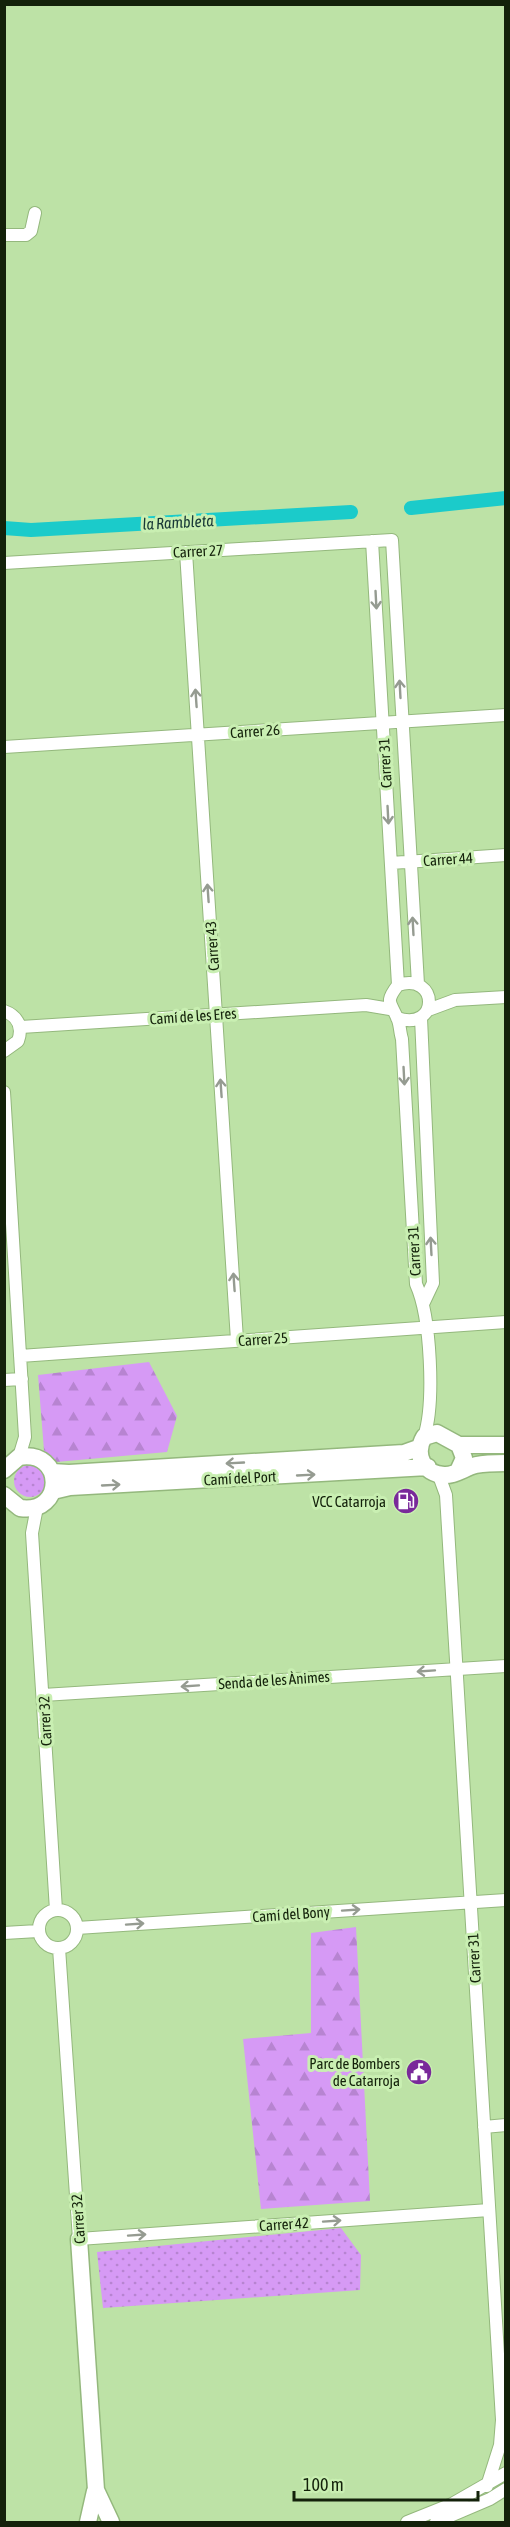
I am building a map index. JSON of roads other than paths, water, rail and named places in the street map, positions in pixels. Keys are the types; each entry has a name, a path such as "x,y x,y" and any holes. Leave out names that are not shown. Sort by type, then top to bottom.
{"street":[{"path":"4,235 26,234 31,231 36,213"},
{"name":"Carrer 27","path":"4,563 392,540"},
{"name":"Carrer 31","path":"392,540 409,862 422,988"},
{"name":"Carrer 31","path":"372,541 391,863 394,990"},
{"name":"Carrer 43","path":"186,552 237,1340"},
{"name":"Carrer 26","path":"4,747 506,715"},
{"name":"Carrer 44","path":"391,863 506,855"},
{"path":"455,1000 408,982 394,990 394,1014 409,1022 455,1000 506,997"},
{"path":"422,988 429,1001 424,1014"},
{"name":"Camí de les Eres","path":"366,1005 394,990"},
{"name":"Camí de les Eres","path":"21,1028 366,1005 394,1014"},
{"path":"4,1011 14,1016 21,1028 18,1041 4,1051"},
{"name":"Carrer 31","path":"394,1014 402,1039 416,1284 424,1302 431,1399 437,1423 444,1434"},
{"name":"Carrer 31","path":"424,1014 433,1283 424,1302"},
{"path":"4,1092 27,1457"},
{"name":"Carrer 25","path":"20,1356 506,1322"},
{"path":"4,1380 22,1379"},
{"name":"Carrer 31","path":"421,1443 428,1424 431,1399"},
{"path":"437,1433 444,1434 459,1445 464,1458 444,1471 419,1457 421,1443 437,1433"},
{"name":"Camí del Port","path":"52,1472 69,1473 404,1453 421,1443"},
{"path":"459,1445 506,1445"},
{"path":"4,1470 27,1457 45,1463 52,1472 53,1491 44,1504 28,1507 4,1495"},
{"name":"Camí del Port","path":"53,1491 70,1487 444,1471 506,1463"},
{"name":"Carrer 31","path":"444,1471 504,2422 500,2445 487,2486"},
{"name":"Carrer 32","path":"28,1507 32,1533 56,1910"},
{"name":"Senda de les Ànimes","path":"43,1695 506,1666"},
{"name":"Camí del Bony","path":"77,1928 506,1900"},
{"path":"56,1910 73,1917 77,1928 74,1940 59,1948 47,1945 38,1931 45,1915 56,1910"},
{"path":"4,1933 38,1931"},
{"name":"Carrer 32","path":"59,1948 96,2490 88,2523"},
{"path":"484,2127 506,2125"},
{"name":"Carrer 42","path":"79,2239 489,2210"},
{"path":"407,2523 487,2486 506,2473"},
{"path":"436,2523 490,2499 506,2488"},
{"name":"Carrer 32","path":"96,2490 111,2523"}],"waterway":[{"name":"la Rambleta","path":"411,508 506,498"},
{"name":"la Rambleta","path":"4,528 31,530 351,512"}],"place":[{"name":"VCC Catarroja","path":"406,1501"},
{"name":"Parc de Bombers de Catarroja","path":"419,2072"}]}
